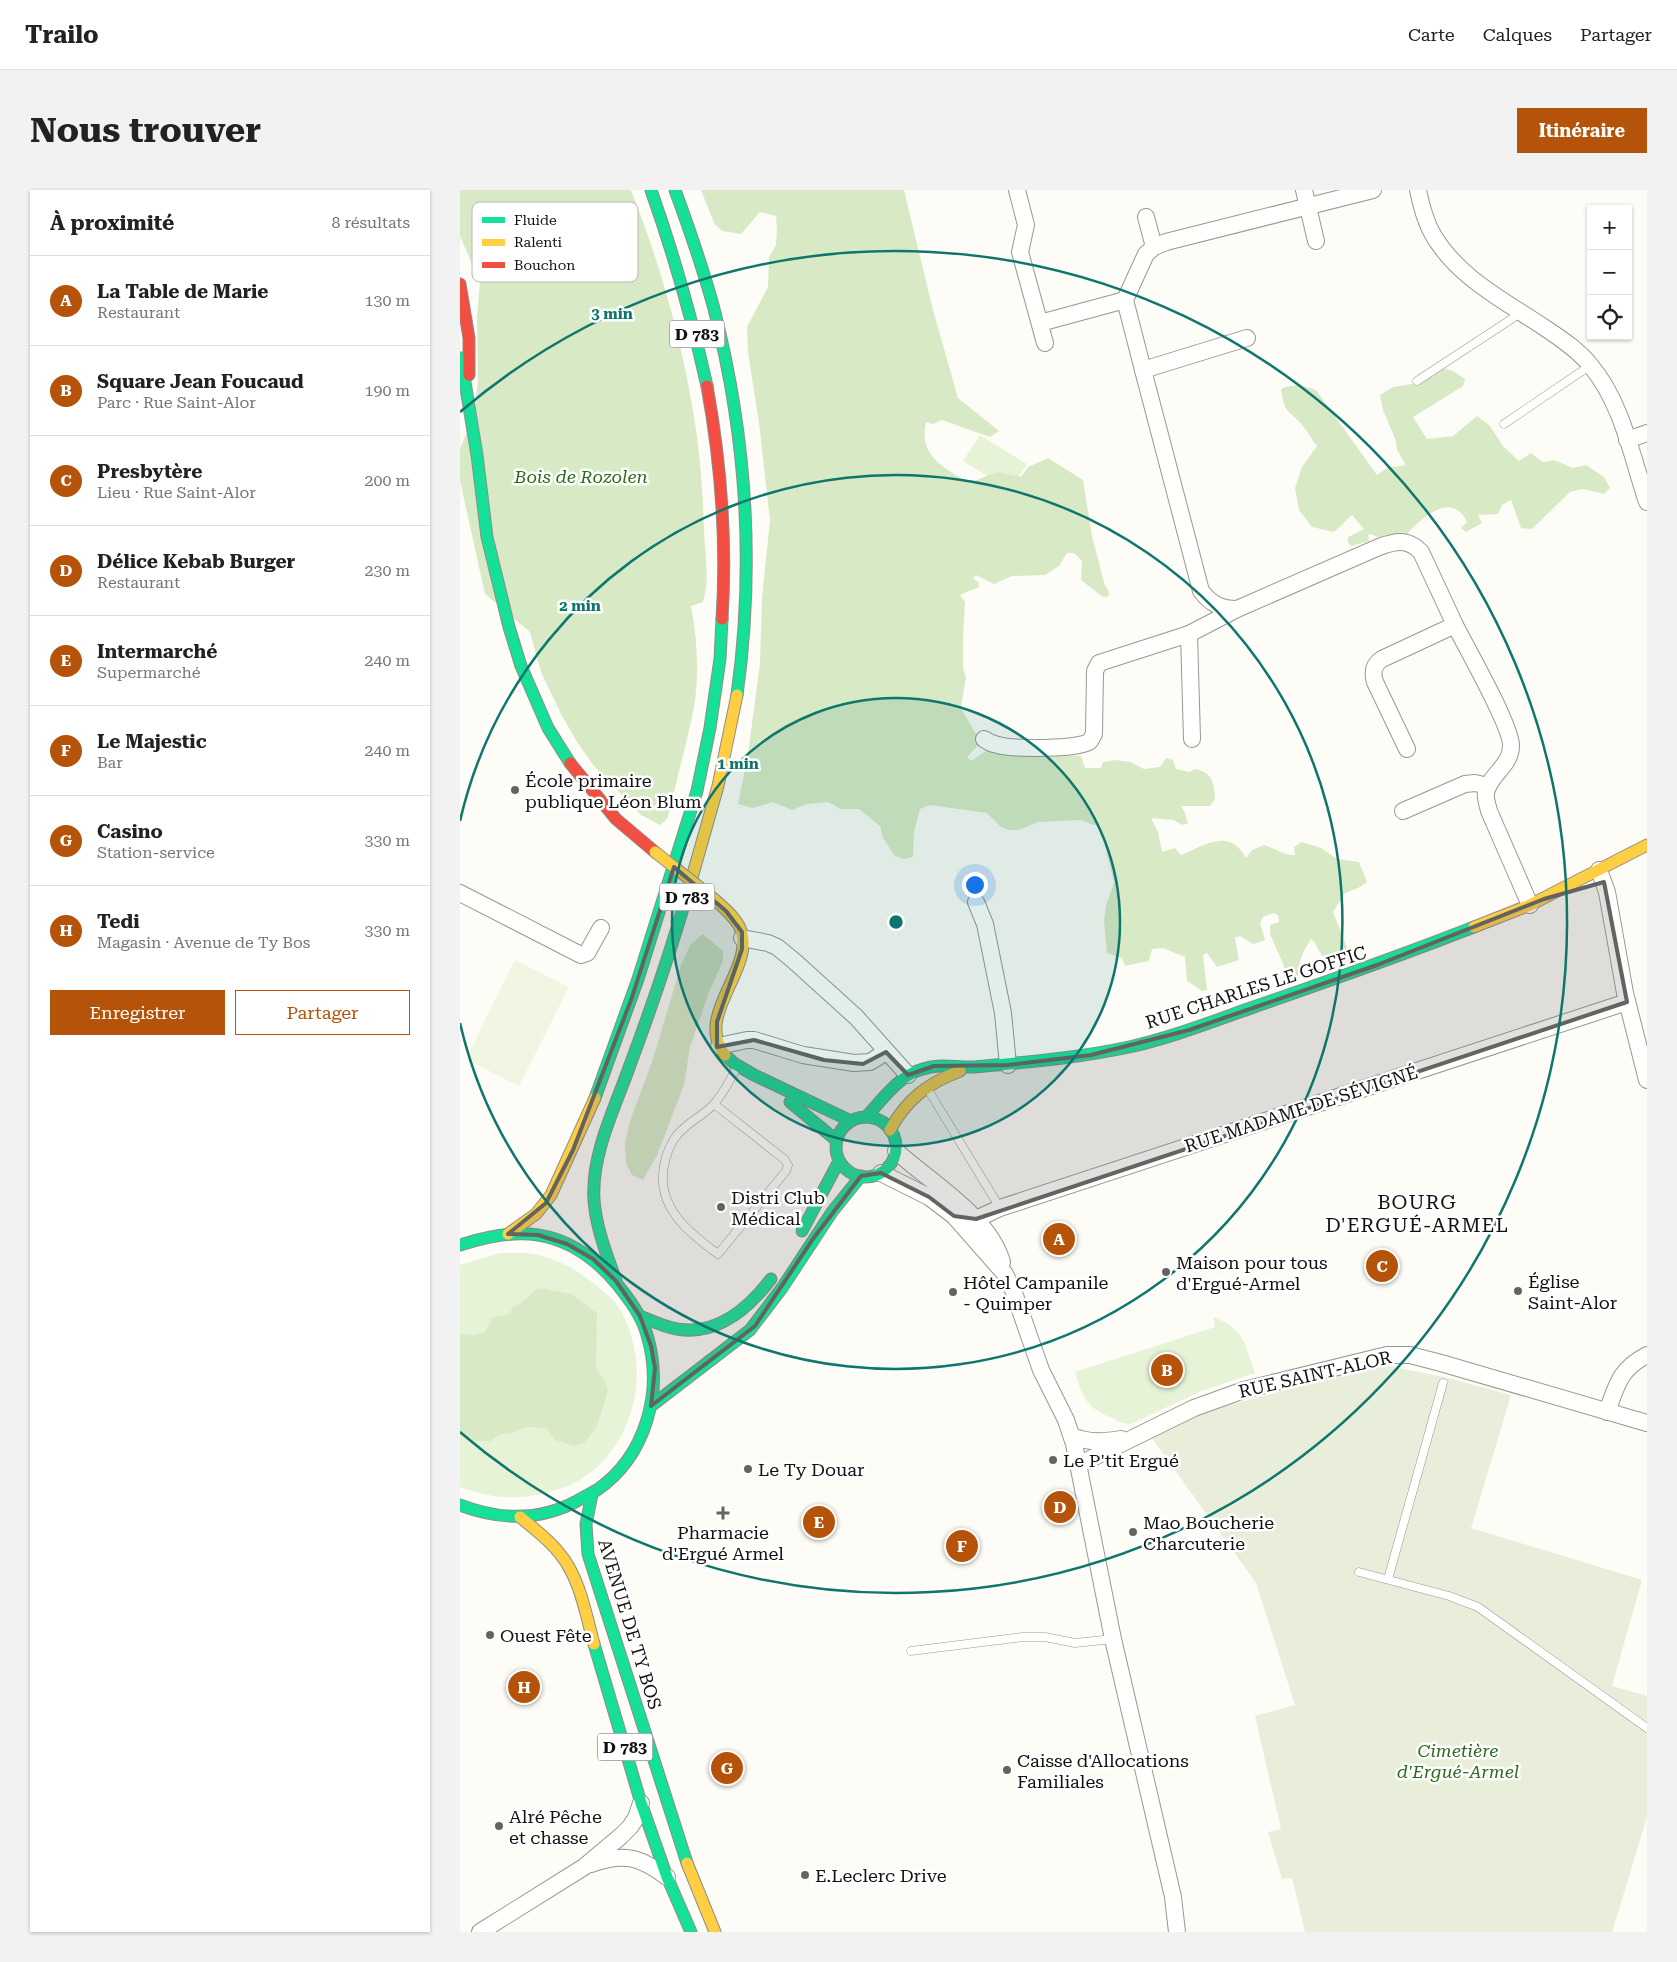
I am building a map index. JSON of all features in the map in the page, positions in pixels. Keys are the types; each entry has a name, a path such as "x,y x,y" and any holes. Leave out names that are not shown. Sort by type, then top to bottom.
{"main road":[{"name":"D 783","path":"508,1234 539,1212 553,1191 573,1150 603,1078 682,843 710,731 719,673 724,614 722,500 713,417 696,331 672,244 651,190"},
{"name":"D 783","path":"616,1281 597,1217 593,1190 596,1170 604,1140 667,961 684,906 723,765 738,691 742,653 747,554 744,481 734,409 714,308 696,246 675,190"},
{"path":"460,284 465,309 470,360 468,394 460,416"},
{"path":"465,309 460,360 468,394 484,517 493,565 508,627 531,690 555,741 572,770 616,819 654,852 707,893 738,925 742,938 739,957 717,1022 716,1037 719,1046 729,1059 764,1080 851,1120"},
{"name":"RUE CHARLES LE GOFFIC","path":"866,1117 892,1088 921,1069 953,1065 970,1067 1008,1065 1091,1055 1166,1037 1377,965 1605,877 1647,845"},
{"name":"RUE CHARLES LE GOFFIC","path":"890,1130 908,1100 926,1086 970,1067"},
{"path":"764,1080 836,1140"},
{"path":"866,1117 875,1118 884,1123 894,1137 896,1151 889,1166 881,1173 869,1177 861,1176 844,1168 839,1161 836,1151 836,1140 839,1132 851,1120 866,1117"},
{"path":"798,1238 839,1161"},
{"path":"650,1406 755,1326 840,1200 861,1176"},
{"path":"460,1245 482,1238 508,1234 538,1236 567,1244 593,1259 616,1281 629,1297 640,1316 650,1346 654,1368 654,1386 643,1436 617,1472 592,1494 558,1510 520,1517 495,1515 462,1507"},
{"path":"640,1316 678,1329 711,1327 733,1318 744,1309 766,1286 779,1268"},
{"name":"AVENUE DE TY BOS","path":"592,1494 586,1516 585,1530 588,1554 688,1863 715,1932"},
{"name":"D 783","path":"520,1517 555,1548 566,1561 579,1592 641,1803 667,1877 691,1932"}],"street":[{"path":"1017,190 1026,225 1020,252 1044,343"},
{"path":"1237,609 1214,604 1201,592 1125,300 1142,261 1154,247 1306,198 1373,190"},
{"path":"1418,190 1423,211 1432,232 1450,258 1474,280 1562,340 1590,365 1609,393 1627,440 1647,502"},
{"path":"1306,198 1316,241"},
{"path":"1146,218 1154,247"},
{"path":"1040,323 1125,300"},
{"path":"1143,370 1247,338"},
{"path":"1627,440 1647,433"},
{"path":"984,739 994,744 1006,746 1069,748 1086,743 1091,740 1094,734 1096,665 1104,660 1189,634 1237,609 1379,547 1390,543 1404,542 1416,547 1420,552 1454,625 1496,707 1511,742 1512,748 1508,758 1488,786 1485,796 1489,811 1537,902"},
{"path":"1407,749 1375,682 1373,675 1374,667 1382,659 1454,625"},
{"path":"1189,634 1192,739"},
{"path":"1403,811 1465,784 1475,782 1488,786"},
{"path":"1605,877 1627,1002 1647,1080"},
{"path":"460,893 581,955 587,953 601,928"},
{"path":"976,902 985,924 1003,1013 1008,1065"},
{"path":"742,938 768,942 783,951 850,1012 876,1038 908,1076"},
{"name":"RUE MADAME DE SÉVIGNÉ","path":"974,1226 1000,1208 1627,1002"},
{"path":"719,1046 754,1040 803,1055 854,1063 870,1062 886,1052"},
{"path":"896,1151 995,1244 1041,1370 1072,1436 1113,1639 1173,1898 1177,1932"},
{"path":"881,1173 929,1197 954,1216 974,1226"},
{"name":"RUE SAINT-ALOR","path":"1078,1465 1194,1408 1229,1394 1368,1359 1396,1354 1410,1355 1434,1361 1647,1423"},
{"path":"1607,1412 1617,1385 1625,1371 1634,1362 1647,1355"},
{"name":"RUE SAINT-ALOR","path":"1072,1436 1083,1441 1103,1442 1133,1437"},
{"path":"480,1932 584,1867 625,1832 636,1818 641,1803"},
{"path":"584,1867 602,1860 627,1857 642,1860 667,1877"}],"lane":[{"path":"1417,382 1513,318 1520,311"},
{"path":"1504,424 1590,365"},
{"path":"714,1104 784,1159 788,1165 786,1172 718,1254 700,1241 677,1219 667,1200 663,1178 668,1152 677,1134 714,1104 738,1065"},
{"path":"926,1086 1000,1208"},
{"path":"1388,1579 1443,1383"},
{"path":"1359,1572 1449,1596 1478,1607 1647,1728"},
{"path":"911,1651 1023,1637 1045,1637 1075,1643 1113,1639"}],"highlighted area":[{"path":"674,867 726,911 742,932 742,949 717,1022 717,1047 754,1040 824,1060 863,1064 886,1052 908,1075 934,1066 1008,1065 1091,1055 1189,1030 1377,965 1544,899 1604,882 1627,1002 976,1219 954,1216 929,1197 881,1173 861,1176 813,1239 755,1326 651,1406 655,1368 651,1346 640,1316 616,1281 593,1259 567,1244 538,1235 508,1234 546,1203 573,1150 631,1000"}],"green space":[{"name":"Bois de Rozolen","path":"460,190 631,190 635,202 472,202 472,264 460,236"},
{"path":"701,190 904,190 933,310 958,398 999,431 990,437 942,420 933,424 926,422 926,444 929,452 942,466 969,483 997,472 1021,477 1028,467 1048,458 1083,480 1092,536 1105,586 1108,589 1109,595 1107,597 1103,597 1081,580 1082,561 1074,553 1067,553 1059,566 1045,575 1012,576 994,584 976,575 973,578 979,583 979,587 960,595 965,602 963,668 966,677 961,708 977,736 979,744 967,757 971,761 987,750 1081,756 1085,768 1101,768 1103,762 1115,760 1130,762 1144,769 1160,767 1166,758 1173,760 1176,769 1190,772 1195,769 1206,773 1211,779 1214,788 1215,799 1210,806 1181,806 1188,823 1183,825 1173,820 1151,818 1158,832 1162,852 1175,848 1181,855 1208,843 1225,841 1232,843 1240,849 1246,858 1252,850 1264,845 1283,853 1295,855 1294,847 1302,842 1321,848 1337,859 1359,862 1367,882 1345,893 1333,912 1352,960 1338,964 1330,962 1323,957 1311,939 1301,958 1298,979 1287,983 1284,966 1270,934 1270,925 1279,922 1278,915 1273,913 1263,917 1260,923 1265,940 1253,944 1240,936 1235,938 1239,960 1217,967 1207,953 1203,955 1207,990 1202,991 1187,981 1185,957 1163,948 1152,949 1149,961 1125,966 1122,958 1107,953 1104,920 1106,905 1114,883 1100,825 1093,825 1081,820 1038,822 1019,830 1008,830 1001,827 987,813 930,805 920,809 914,832 913,857 904,859 895,856 883,838 880,826 859,809 841,809 828,802 807,804 792,810 773,802 753,808 738,804 748,754 760,663 762,598 770,520 759,423 748,352 747,327 768,287 769,257 776,245 777,230 776,216 760,212 741,234 722,231 714,223"},
{"name":"Bois de Rozolen","path":"638,209 662,280 686,373 697,436 702,483 707,576 703,602 691,606 695,629 697,665 693,714 671,806 667,819 660,825 641,815 594,766 561,714 541,672 530,632 485,594 460,481 460,448 474,417 478,380 477,316 480,282 638,282"},
{"path":"1443,368 1453,371 1465,379 1463,386 1413,417 1427,439 1453,436 1477,416 1490,426 1503,446 1519,461 1531,453 1543,462 1554,460 1573,468 1586,465 1604,477 1610,488 1604,494 1582,489 1570,492 1532,529 1521,528 1511,500 1502,505 1498,514 1478,515 1482,523 1466,532 1461,528 1467,522 1461,513 1453,508 1436,510 1420,521 1406,535 1380,538 1370,534 1368,535 1369,541 1352,546 1348,543 1348,537 1364,529 1352,515 1334,532 1312,527 1299,510 1295,488 1302,467 1317,446 1303,426 1286,408 1281,389 1303,386 1316,390 1377,475 1387,468 1406,465 1397,450 1396,441 1383,410 1380,395 1393,387 1418,383"},
{"path":"980,435 1027,464 1010,490 963,461"},
{"path":"703,934 723,951 723,961 709,992 690,1047 684,1085 657,1155 643,1180 632,1175 626,1163 625,1143 630,1121 653,1059 681,965 690,945"},
{"path":"515,960 569,987 519,1086 466,1059"},
{"path":"500,1253 526,1253 544,1256 577,1271 598,1287 608,1295 622,1313 631,1335 636,1360 637,1382 627,1423 605,1459 589,1474 571,1485 528,1496 495,1496 460,1487 460,1265"},
{"path":"538,1288 571,1294 597,1313 596,1368 604,1379 608,1390 597,1426 585,1442 574,1446 555,1440 546,1428 525,1427 513,1433 500,1434 491,1441 476,1441 460,1433 460,1334 474,1335 485,1332 493,1317 508,1315 514,1306 520,1304"},
{"path":"1213,1317 1232,1327 1242,1338 1255,1373 1199,1392 1131,1424 1122,1422 1097,1410 1091,1406 1083,1395 1075,1372 1215,1327"},
{"name":"Cimetière d'Ergué-Armel","path":"1383,1365 1444,1377 1511,1395 1471,1528 1642,1580 1612,1686 1647,1696 1647,1817 1612,1932 1305,1932 1292,1878 1282,1879 1268,1832 1281,1829 1255,1716 1295,1705 1256,1583 1152,1438 1192,1418 1221,1407"}],"traffic: fast":[{"path":"651,190 682,287 707,386"},
{"path":"675,190 713,305 733,401 740,450 746,548 745,597 737,695"},
{"path":"461,358 477,455 487,537 509,627 521,666 548,728 570,763"},
{"path":"595,1098 638,979 697,791 710,728 720,659 722,619"},
{"path":"616,1281 602,1241 595,1210 594,1183 596,1166 605,1131 653,1002 687,895"},
{"path":"866,1117 899,1082 914,1072 923,1069 943,1066 975,1067 1052,1059 1110,1051 1160,1039 1391,959 1474,927"},
{"path":"725,1055 735,1064 754,1075 851,1121"},
{"path":"790,1102 836,1140"},
{"path":"866,1117 883,1122 891,1130 896,1147 891,1164 883,1172 866,1177 849,1172 841,1164 836,1147 841,1130 849,1122 866,1117"},
{"path":"802,1231 839,1161"},
{"path":"651,1406 750,1330 782,1288 832,1212 861,1176"},
{"path":"460,1245 499,1236 528,1234 561,1241 582,1252 609,1275 638,1314 645,1328 652,1356 653,1378 652,1400 647,1421 639,1441 628,1459 614,1476 597,1490 563,1508 534,1515 504,1516 460,1505"},
{"path":"640,1316 677,1329 692,1330 705,1328 718,1324 742,1310 771,1279"},
{"path":"592,1494 586,1524 588,1554 687,1863"},
{"path":"594,1644 641,1803 667,1877 691,1932"}],"traffic: slow":[{"path":"687,895 718,786 737,695"},
{"path":"1474,927 1530,905 1647,845"},
{"path":"655,852 707,893"},
{"path":"707,893 733,917 739,926 743,941 741,957 720,1007 716,1023 717,1039 725,1055"},
{"path":"890,1130 903,1110 919,1094 938,1081 960,1071"},
{"path":"508,1234 536,1214 551,1195 595,1098"},
{"path":"520,1517 551,1544 573,1574 582,1597 594,1644"},
{"path":"687,1863 715,1932"}],"traffic: jam":[{"path":"460,284 469,338 469,375"},
{"path":"707,386 722,502 724,561 722,619"},
{"path":"570,763 616,819 655,852"}],"place":[{"name":"École primaire publique Léon Blum","path":"515,790"},
{"name":"Distri Club Médical","path":"721,1207"},
{"name":"La Table de Marie","path":"1059,1239"},
{"name":"Presbytère","path":"1382,1266"},
{"name":"Maison pour tous d'Ergué-Armel","path":"1166,1272"},
{"name":"Église Saint-Alor","path":"1518,1291"},
{"name":"Hôtel Campanile - Quimper","path":"953,1292"},
{"name":"Square Jean Foucaud","path":"1167,1370"},
{"name":"Le P'tit Ergué","path":"1053,1460"},
{"name":"Le Ty Douar","path":"748,1469"},
{"name":"Délice Kebab Burger","path":"1060,1507"},
{"name":"Pharmacie d'Ergué Armel","path":"723,1513"},
{"name":"Intermarché","path":"819,1522"},
{"name":"Mao Boucherie Charcuterie","path":"1133,1532"},
{"name":"Le Majestic","path":"962,1546"},
{"name":"Ouest Fête","path":"490,1635"},
{"name":"Tedi","path":"524,1687"},
{"name":"Casino","path":"727,1768"},
{"name":"Caisse d'Allocations Familiales","path":"1007,1770"},
{"name":"Alré Pêche et chasse","path":"499,1826"},
{"name":"E.Leclerc Drive","path":"805,1875"}],"district":[{"name":"BOURG D'ERGUÉ-ARMEL","path":"1417,1214"}]}
